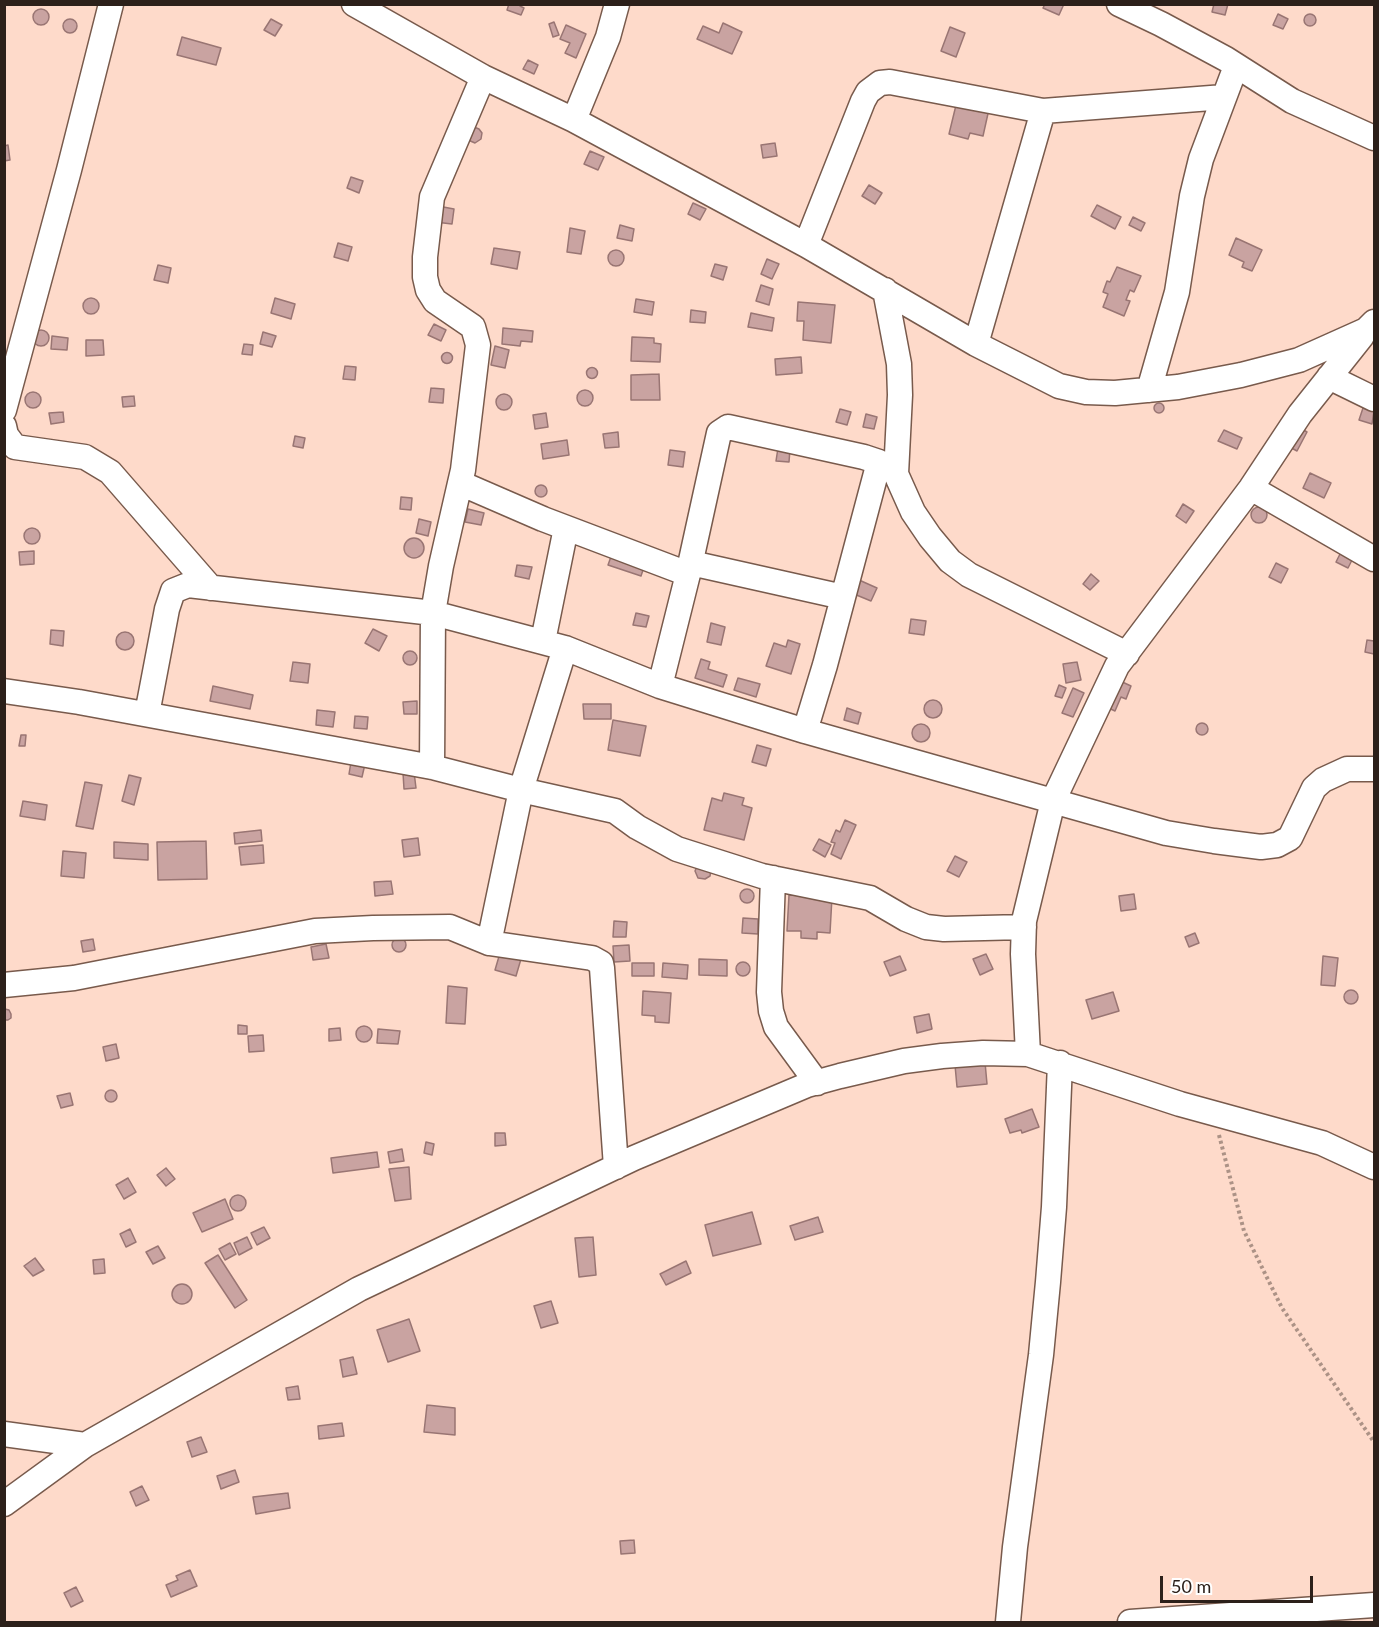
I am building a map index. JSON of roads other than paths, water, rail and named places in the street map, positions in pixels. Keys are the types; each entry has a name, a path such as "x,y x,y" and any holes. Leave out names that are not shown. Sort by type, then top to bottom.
{"street":[{"path":"4,410 111,4"},
{"path":"354,4 483,77 573,120 806,245 976,344 1059,386 1086,392 1115,393 1178,387 1230,377 1299,360 1370,326"},
{"path":"573,120 608,37 617,4"},
{"path":"1119,4 1161,24 1236,66 1292,101 1374,138"},
{"path":"1149,390 1177,292 1192,196 1201,159 1236,66"},
{"path":"432,767 433,613 460,483 478,345 473,327 435,301 428,290 425,277 425,257 432,196 483,77"},
{"path":"806,245 863,101 873,87 890,82 1043,111 1224,97"},
{"path":"976,344 1043,111"},
{"path":"805,731 843,597 887,468 899,406 899,364 885,290"},
{"path":"1028,1054 1023,954 1024,927 1053,801 1118,666 1126,654 1251,488 1300,414 1370,326"},
{"path":"1329,377 1374,399"},
{"path":"4,426 6,435 15,447 85,457 110,472 211,588"},
{"path":"660,686 719,433 724,428 732,427 842,452 887,468 930,537 950,561 969,576 1126,654"},
{"path":"460,483 566,528 689,569 843,597"},
{"path":"1251,488 1374,559"},
{"path":"489,943 554,644 566,528"},
{"path":"147,714 167,609 173,591 188,585 433,613 554,644 660,686 805,731 1166,833 1262,847 1277,845 1290,838 1314,788 1323,780 1347,769 1374,769"},
{"path":"4,691 147,714 432,767 615,811 636,827 678,849 773,878 870,898 906,919 926,927 944,929 1024,927"},
{"path":"773,878 769,992 771,1011 776,1027 817,1083"},
{"path":"4,985 74,978 315,931 450,927 489,943 592,958 601,963 616,1167"},
{"path":"4,1504 85,1445 359,1289 616,1167 817,1083 904,1061 983,1053 1028,1054 1214,1114 1322,1143 1374,1167"},
{"path":"1008,1623 1015,1547 1041,1355 1048,1281 1060,1063"},
{"path":"4,1434 85,1445"},
{"path":"1130,1623 1374,1605"}]}
